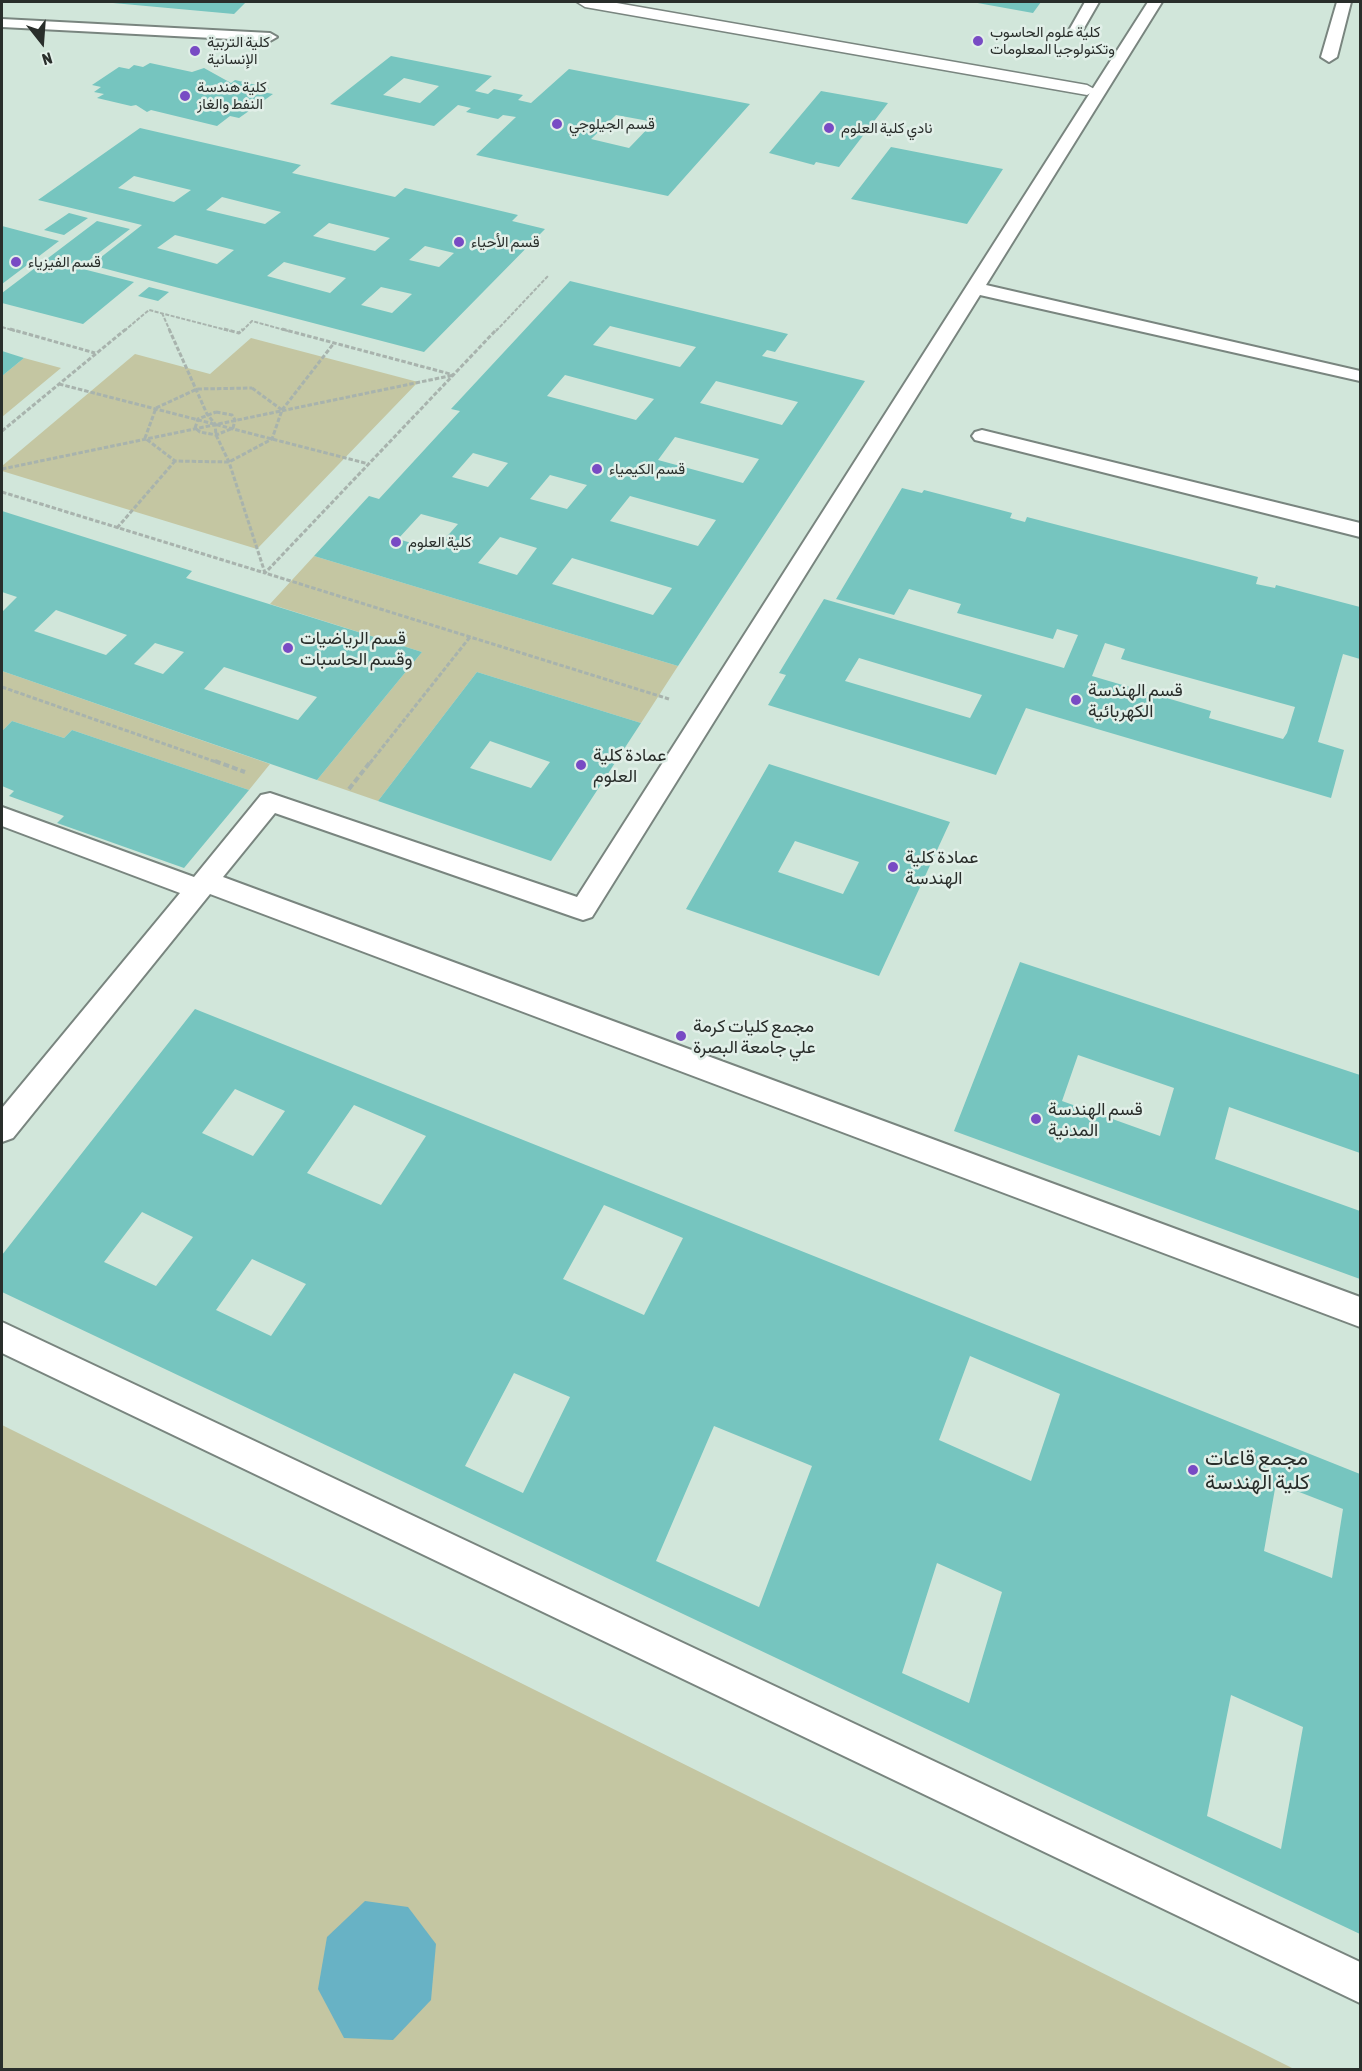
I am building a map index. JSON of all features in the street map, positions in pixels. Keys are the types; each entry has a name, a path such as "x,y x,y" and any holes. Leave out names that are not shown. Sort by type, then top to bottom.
{"street":[{"path":"585,2 1087,90"}],"lane":[{"path":"1075,32 1092,2"},
{"path":"2,1129 270,802 583,910 1155,2"},
{"path":"1329,57 1344,2"},
{"path":"2,23 270,37"},
{"path":"979,280 1269,336"},
{"path":"979,280 1359,376"},
{"path":"982,436 1360,530"},
{"path":"2,816 202,885 1360,1312"},
{"path":"2,1337 1360,1983"}],"path":[{"path":"265,573 548,276"},
{"path":"2,431 149,310 239,333 252,321 454,375"},
{"path":"162,313 207,414 215,424 216,435 229,462 265,573"},
{"path":"2,327 96,353"},
{"path":"144,438 175,461 229,462 272,439 282,410 334,343"},
{"path":"2,469 454,375"},
{"path":"59,384 369,464"},
{"path":"144,438 156,408 197,389 252,388 282,410"},
{"path":"195,428 198,419 207,414 225,412 235,420"},
{"path":"233,428 235,420"},
{"path":"195,428 207,435 216,435 233,428"},
{"path":"117,528 175,461"},
{"path":"2,492 708,711"},
{"path":"324,821 470,637"},
{"path":"2,687 260,777 270,802"}],"shaded area":[{"name":"مجمع كليات كرمة علي جامعة البصرة","path":"2,2 1360,2 1360,2069 2,2070"}],"green space":[{"path":"251,338 418,382 257,549 2,471 2,466 135,354 210,374"},
{"path":"24,358 61,368 2,417 2,376"},
{"path":"314,556 678,666 641,723 477,672 378,801 317,780 422,652 270,604"},
{"path":"2,671 270,764 249,790 72,730 64,738 12,721 2,731"},
{"path":"2,1425 909,1876 1294,2069 2,2069"}],"water":[{"path":"365,1901 408,1907 436,1944 431,2000 393,2040 344,2038 318,1989 327,1937"}],"building":[{"path":"102,2 246,2 234,14"},
{"path":"972,2 1041,2 1033,13"},
{"name":"قسم الجيلوجي","path":"391,56 492,76 475,91 488,94 494,89 523,95 518,100 531,103 569,69 750,104 668,196 476,155 516,117 503,115 498,119 466,112 471,108 458,105 434,126 330,104","holes":["404,78 439,86 420,103 383,95","616,115 654,122 629,148 591,139"]},
{"name":"كلية هندسة النفط والغاز","path":"150,63 192,72 204,68 231,83 235,80 269,88 263,92 273,94 239,118 230,116 217,126 151,110 147,112 136,105 131,106 97,98 104,94 94,92 101,87 92,85 119,67 129,69 134,65 143,67"},
{"name":"نادي كلية العلوم","path":"821,91 888,103 839,167 816,162 814,165 769,153"},
{"name":"قسم الأحياء","path":"140,128 301,165 292,173 395,197 405,188 518,215 512,221 545,229 424,352 91,265 142,225 38,200","holes":["134,176 191,190 174,202 118,188","222,197 281,212 265,224 206,210","329,223 390,238 375,251 313,236","175,235 234,250 217,264 157,248","425,246 454,253 439,267 409,260","284,262 346,278 330,293 267,276","381,287 412,294 392,313 361,305"]},
{"path":"891,147 1003,169 967,224 851,199"},
{"path":"69,213 88,218 64,235 44,230"},
{"path":"97,221 130,229 79,268 134,282 83,324 2,303 2,293"},
{"name":"قسم الفيزياء","path":"2,226 59,241 2,284"},
{"name":"قسم الكيمياء","path":"570,281 788,334 775,352 767,350 762,356 865,381 678,666 314,556 369,496 379,499 460,411 451,409","holes":["610,326 696,347 680,367 593,345","565,375 654,399 636,420 547,396","716,381 798,402 782,425 700,403","675,437 759,459 743,483 658,460","473,453 508,463 488,487 452,477","550,475 587,485 567,509 530,499","630,496 716,520 698,546 610,521","421,514 458,524 435,550 398,539","500,537 537,548 517,575 478,563","572,558 672,588 653,615 552,584"]},
{"path":"149,287 169,292 158,301 138,296"},
{"path":"2,351 24,358 2,376"},
{"path":"902,488 922,493 924,490 1012,513 1010,518 1025,522 1027,517 1258,577 1256,584 1275,588 1276,585 1360,607 1360,659 1343,654 1318,742 1344,750 1331,798 1026,708 996,775 768,705 786,675 779,673 824,599 1064,668 1078,635 1057,629 1053,639 957,613 961,604 909,589 894,615 836,599","holes":["1105,643 1125,649 1121,659 1295,707 1287,733 1283,739 1209,718 1211,711 1092,676","859,658 982,695 970,718 845,681"]},
{"name":"قسم الرياضيات وقسم الحاسبات","path":"2,511 192,571 186,578 422,652 317,780 2,671 2,612 17,597 2,592","holes":["56,610 127,635 106,655 34,631","155,643 184,652 163,674 134,664","224,667 317,697 298,720 204,689"]},
{"name":"عمادة كلية العلوم","path":"477,672 641,723 551,861 378,801","holes":["490,741 550,762 531,788 470,768"]},
{"path":"12,721 64,738 72,730 249,790 184,868 57,823 64,816 9,796 14,791 2,786 2,731"},
{"name":"عمادة كلية الهندسة","path":"769,764 950,822 879,976 686,909","holes":["795,841 859,862 843,894 778,872"]},
{"name":"قسم الهندسة المدنية","path":"1020,962 1360,1075 1360,1153 1229,1107 1215,1159 1360,1211 1360,1279 954,1131","holes":["1078,1055 1174,1088 1160,1136 1062,1101"]},
{"name":"مجمع قاعات كلية الهندسة","path":"195,1009 1360,1474 1360,1934 2,1292 2,1255","holes":["235,1089 285,1111 253,1156 202,1133","354,1105 426,1136 381,1205 307,1173","604,1205 683,1238 644,1315 563,1279","142,1212 193,1237 156,1286 104,1262","252,1259 306,1284 271,1336 216,1310","970,1356 1060,1394 1031,1481 939,1440","514,1373 570,1397 523,1493 465,1466","714,1426 812,1466 759,1607 656,1561","1276,1483 1343,1509 1332,1578 1264,1551","937,1563 1002,1592 969,1703 902,1673","1231,1695 1303,1727 1281,1849 1207,1816"]}],"place":[{"name":"كلية علوم الحاسوب وتكنولوجيا المعلومات","path":"978,41"},
{"name":"كلية التربية الإنسانية","path":"195,51"},
{"name":"كلية هندسة النفط والغاز","path":"185,96"},
{"name":"قسم الجيلوجي","path":"557,124"},
{"name":"نادي كلية العلوم","path":"829,128"},
{"name":"قسم الأحياء","path":"459,242"},
{"name":"قسم الفيزياء","path":"16,262"},
{"name":"قسم الكيمياء","path":"597,469"},
{"name":"كلية العلوم","path":"396,542"},
{"name":"قسم الرياضيات وقسم الحاسبات","path":"288,648"},
{"name":"قسم الهندسة الكهربائية","path":"1076,700"},
{"name":"عمادة كلية العلوم","path":"581,765"},
{"name":"عمادة كلية الهندسة","path":"893,867"},
{"name":"مجمع كليات كرمة علي جامعة البصرة","path":"681,1036"},
{"name":"قسم الهندسة المدنية","path":"1036,1119"},
{"name":"مجمع قاعات كلية الهندسة","path":"1193,1470"}]}
